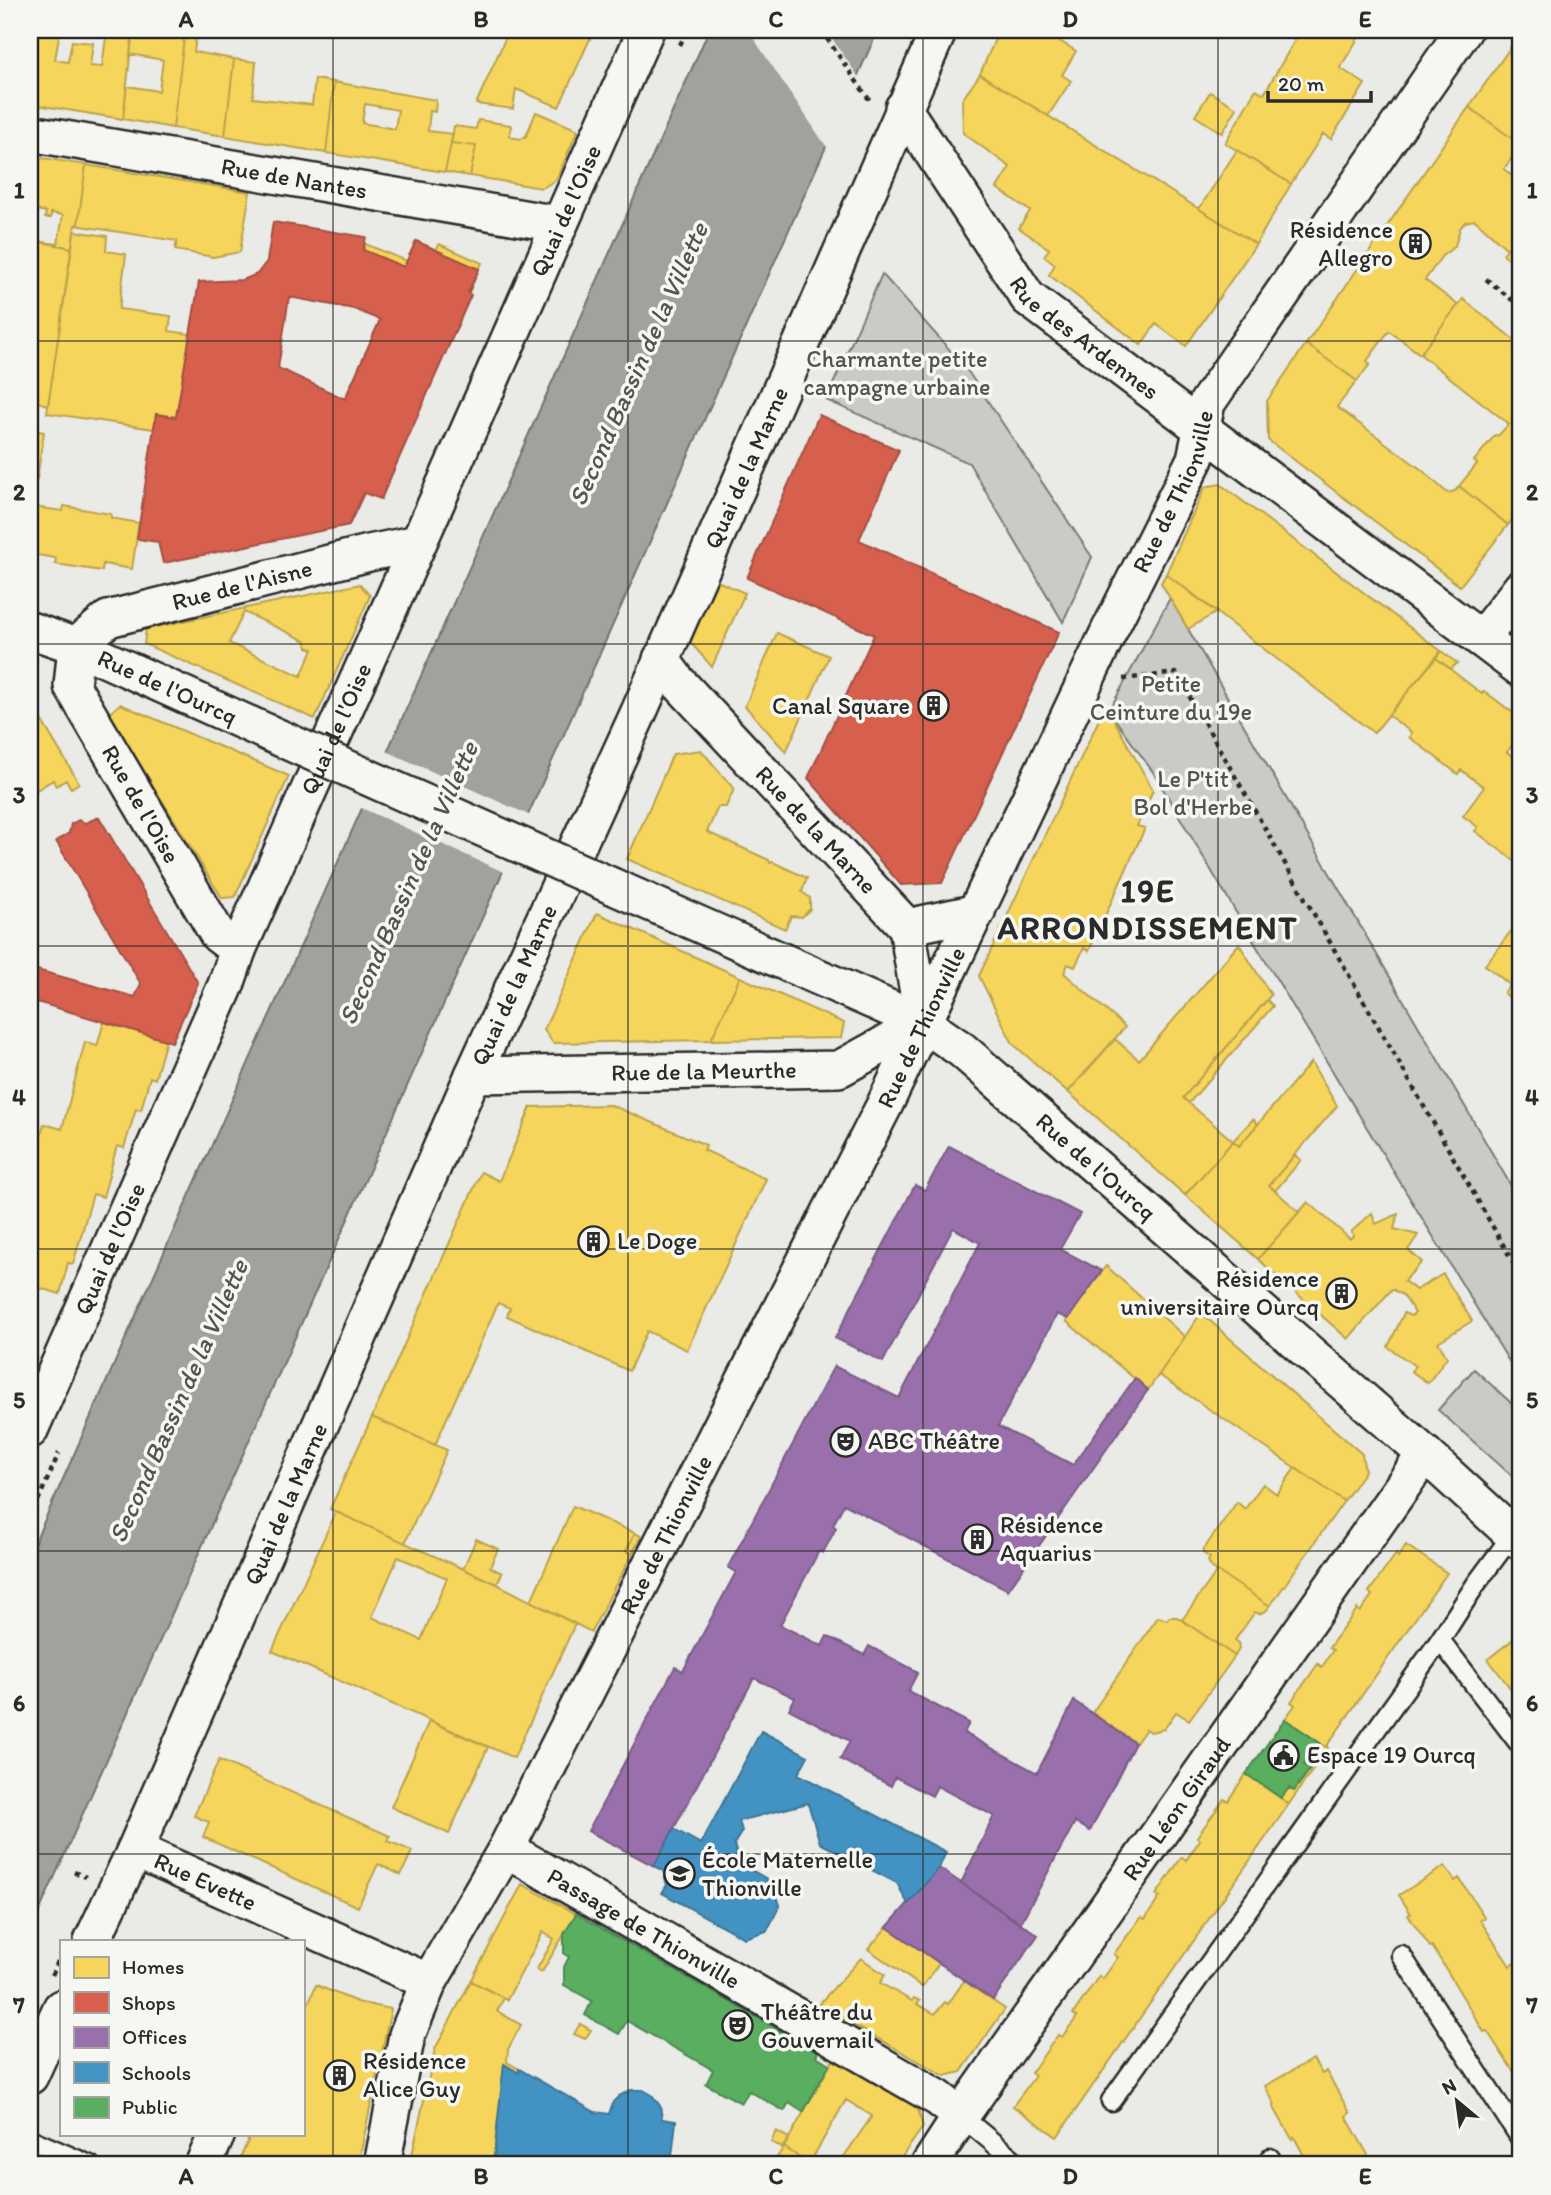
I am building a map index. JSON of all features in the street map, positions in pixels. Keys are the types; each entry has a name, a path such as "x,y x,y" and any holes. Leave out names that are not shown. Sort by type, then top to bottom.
{"street":[{"name":"Quai de l'Oise","path":"30,1430 216,1009 238,950 646,30"},
{"name":"Quai de la Marne","path":"92,1940 135,1850 473,1075 638,714 939,30"},
{"name":"Rue de Thionville","path":"382,2165 407,2035 429,1982 506,1849 885,1104 1109,631 1195,459 1207,403 1464,30"},
{"name":"Rue des Ardennes","path":"903,108 1028,298 1521,669"},
{"name":"Rue de Nantes","path":"30,133 558,224"},
{"name":"Rue de l'Aisne","path":"76,646 108,619 418,543"},
{"path":"1481,639 1521,588"},
{"name":"Rue de l'Ourcq","path":"30,630 76,646 923,1023 962,1050 1517,1538"},
{"name":"Rue de l'Oise","path":"76,646 72,686 218,935 238,950"},
{"name":"Rue de la Marne","path":"661,659 678,682 908,927"},
{"name":"Rue de Thionville","path":"908,927 977,912"},
{"path":"908,927 923,1023"},
{"name":"Rue de la Meurthe","path":"473,1075 839,1069 923,1023"},
{"name":"Rue Léon Giraud","path":"929,2165 1424,1454"},
{"name":"Passage de Thionville","path":"506,1849 938,2098 961,2116"},
{"name":"Rue Evette","path":"135,1850 306,1937 429,1982"},
{"path":"30,2076 60,2010"},
{"path":"203,2165 216,2136"}],"lane":[{"path":"1111,2101 1440,1640 1476,1584 1517,1538"},
{"path":"1440,1640 1521,1746"},
{"path":"1401,1955 1521,2139"},
{"path":"961,2116 1020,2165"},
{"path":"30,2139 90,2165"}],"path":[{"path":"821,30 867,98 871,96"},
{"path":"1486,279 1521,307"},
{"path":"1125,680 1176,673 1521,1276"},
{"path":"74,1872 88,1878"}],"green space":[{"name":"Charmante petite campagne urbaine","path":"882,274 965,367 1092,557 1063,622 969,463 826,400"},
{"path":"1170,598 1521,1203 1521,1381 1153,772 1109,711"},
{"path":"1474,1369 1521,1412 1521,1484 1438,1410"}],"water":[{"name":"Second Bassin de la Villette","path":"709,30 878,30 30,1932 30,1553"}],"pier":[{"path":"748,30 826,30 860,79 828,149"},
{"path":"384,750 531,816 506,873 359,807"}],"building: Homes":[{"path":"35,30 60,30 55,60 68,62 72,41 93,43 90,66 102,67 107,30 133,30 123,119 30,104 30,62"},
{"path":"133,30 185,30 173,128 123,119 127,86 159,91 163,60 130,54"},
{"path":"185,30 197,30 194,52 234,59 225,136 173,128"},
{"path":"509,30 594,30 559,107 516,89 513,109 476,104"},
{"path":"999,30 1041,30 1076,51 1062,75 1071,81 1048,116 980,74"},
{"path":"1277,30 1363,30 1340,68 1365,84 1331,139 1323,134 1291,184 1225,143 1256,89 1264,94 1295,40"},
{"path":"1521,32 1521,145 1469,107"},
{"path":"234,59 256,62 253,98 312,105 315,79 334,82 326,153 225,136"},
{"path":"980,74 1256,244 1186,346 1156,324 1141,345 1049,275 1055,264 1044,256 1049,249 1019,228 1030,211 997,188 1010,167 963,133 962,100"},
{"path":"334,82 436,100 435,112 430,111 428,131 453,134 445,172 326,153","holes":["365,104 398,110 395,129 362,123"]},
{"path":"1210,92 1237,108 1222,133 1195,116"},
{"name":"Résidence Allegro","path":"1469,107 1521,145 1504,169 1521,183 1521,231 1507,249 1475,220 1465,222 1460,228 1455,246 1442,256 1425,280 1458,305 1420,354 1389,331 1367,361 1370,364 1357,381 1306,344"},
{"path":"536,112 578,130 556,180 542,188 470,176 476,146 451,143 454,126 476,129 478,120 511,125 510,137 521,139 526,136"},
{"path":"451,143 476,146 470,176 445,172"},
{"path":"1237,150 1291,184 1256,244 1199,209"},
{"path":"30,156 86,165 72,248 35,241 58,244 63,215 51,213 51,218 45,218 46,212 30,209"},
{"path":"86,165 250,192 240,252 213,257 175,250 177,241 75,225 78,224"},
{"path":"74,231 107,236 106,251 126,254 119,309 171,316 169,331 190,334 176,417 156,414 154,429 47,413"},
{"path":"1521,231 1521,268 1503,254"},
{"path":"30,239 72,248 48,405 30,400 30,377 36,344 30,343"},
{"path":"416,241 479,269 381,499 313,469"},
{"path":"365,244 407,261 404,267 363,250"},
{"path":"439,244 482,263 479,269 436,250"},
{"path":"1463,299 1518,343 1515,347 1521,352 1521,509 1508,525 1459,486 1477,464 1474,461 1495,435 1498,436 1509,424 1420,354"},
{"path":"1306,344 1357,381 1337,407 1422,470 1447,493 1455,491 1459,486 1508,525 1460,586 1268,440 1267,401"},
{"path":"30,429 44,432 37,479 30,477"},
{"path":"1220,484 1441,651 1374,733 1166,574 1205,487"},
{"path":"64,506 111,514 111,518 139,523 132,569 103,564 102,571 55,564 56,558 30,554 34,507 63,511"},
{"path":"1166,574 1217,612 1188,629 1161,583"},
{"path":"717,581 745,593 712,667 690,642"},
{"path":"360,584 370,596 315,719 144,644 146,629","holes":["244,612 306,641 307,647 313,649 301,676 229,643"]},
{"path":"777,633 829,656 786,752 745,706"},
{"path":"1441,651 1457,663 1451,669 1436,658"},
{"path":"1436,658 1482,694 1484,691 1521,719 1521,734 1507,752 1521,763 1521,866 1475,831 1478,827 1463,816 1484,787 1461,770 1458,774 1409,737 1412,733 1388,715"},
{"path":"30,701 79,783 71,788 66,780 56,786 53,780 30,794"},
{"path":"120,704 289,776 235,897 222,898 109,714"},
{"path":"1109,711 1153,790 1137,826 1145,828 1089,951 1084,948 1075,967 1068,964 1064,973 1125,1027 1068,1092 1013,1044 979,976 1101,715"},
{"path":"701,750 734,789 726,807 718,807 707,832 807,878 802,892 810,898 810,909 802,917 791,916 785,929 627,859 673,754"},
{"path":"597,913 740,977 711,1040 553,1043 544,1030"},
{"path":"1515,926 1519,929 1521,926 1521,1007 1504,993 1510,985 1485,965"},
{"path":"1239,944 1271,995 1183,1098 1233,1141 1185,1195 1068,1092 1115,1039 1139,1060"},
{"path":"740,977 844,1023 841,1038 711,1040"},
{"path":"1267,1000 1273,1006 1189,1103 1183,1098"},
{"path":"104,1022 166,1040 155,1079 150,1077 141,1110 136,1109 124,1148 117,1146 103,1197 93,1194 73,1264 68,1263 60,1294 30,1285 30,1176 44,1124 62,1129 85,1042 97,1046"},
{"path":"1311,1062 1337,1106 1269,1185 1299,1212 1258,1259 1185,1195 1233,1141 1239,1146"},
{"name":"Le Doge","path":"611,1105 706,1145 704,1150 766,1179 687,1350 647,1331 629,1371 507,1316 510,1308 498,1303 435,1445 372,1417 481,1172 499,1181 531,1107"},
{"path":"1253,1119 1258,1124 1239,1146 1233,1141"},
{"path":"1295,1155 1301,1160 1275,1191 1269,1185"},
{"name":"Résidence universitaire Ourcq","path":"1308,1202 1350,1239 1354,1235 1351,1232 1372,1213 1376,1224 1398,1214 1394,1229 1418,1235 1408,1250 1422,1262 1404,1281 1416,1290 1443,1274 1472,1321 1438,1342 1447,1357 1428,1383 1411,1371 1415,1366 1388,1347 1404,1313 1411,1316 1415,1313 1403,1295 1392,1289 1348,1339 1258,1259"},
{"path":"1106,1266 1185,1337 1148,1390 1066,1321"},
{"path":"1201,1313 1362,1454 1365,1471 1344,1501 1159,1375"},
{"path":"372,1417 447,1450 405,1543 330,1509"},
{"path":"1295,1468 1344,1501 1270,1606 1211,1567 1208,1561 1210,1558 1203,1550 1237,1502 1245,1509 1263,1484 1277,1494"},
{"path":"573,1506 635,1533 626,1551 632,1554 591,1632 531,1601"},
{"path":"336,1512 497,1584 575,1624 514,1758 272,1651","holes":["398,1557 447,1578 421,1640 372,1617"]},
{"path":"635,1533 641,1536 632,1554 626,1551"},
{"path":"476,1539 498,1549 490,1567 502,1573 497,1584 463,1569"},
{"path":"1406,1545 1447,1573 1326,1747 1285,1719 1295,1705 1291,1702 1318,1664 1322,1667 1333,1650 1329,1648 1357,1609 1360,1612 1372,1595 1369,1592 1396,1554 1398,1557"},
{"path":"1217,1571 1270,1606 1259,1614 1255,1612 1235,1640 1239,1649 1235,1656 1182,1620"},
{"path":"1158,1617 1167,1620 1169,1617 1177,1617 1235,1656 1189,1720 1176,1712 1164,1729 1151,1732 1146,1729 1136,1743 1092,1713"},
{"path":"1521,1633 1521,1702 1488,1659"},
{"path":"429,1721 488,1747 449,1834 391,1807"},
{"path":"1320,1743 1328,1748 1289,1804 1281,1798 1289,1788 1294,1791 1310,1769 1304,1765"},
{"path":"219,1760 390,1836 388,1841 412,1851 401,1875 378,1864 358,1907 203,1837 209,1822 194,1816"},
{"path":"1246,1774 1289,1804 1057,2137 1013,2106 1035,2076 1031,2073 1058,2035 1062,2037 1077,2017 1073,2014 1099,1976 1103,1979 1118,1957 1114,1954 1141,1917 1145,1919 1160,1897 1156,1895 1182,1857 1186,1860 1200,1840 1197,1837 1224,1799 1228,1801"},
{"path":"1445,1866 1455,1881 1459,1878 1485,1918 1480,1920 1510,1966 1514,1963 1521,1974 1521,2083 1487,2031 1484,2032 1432,1946 1430,1947 1408,1915 1411,1914 1399,1895"},
{"path":"522,1884 576,1914 542,1972 537,1969 554,1939 543,1932 507,2000 471,1981"},
{"path":"887,1927 939,1963 922,1987 868,1949"},
{"path":"861,1958 885,1975 880,1983 912,2001 914,1998 920,2001 917,2004 935,2014 945,2002 948,2004 964,1981 1005,2009 961,2072 945,2076 818,2005"},
{"path":"471,1981 504,1998 497,2011 521,2025 508,2049 507,2062 519,2069 519,2073 504,2064 493,2165 435,2165 411,2160 435,2049"},
{"name":"Résidence Alice Guy","path":"316,1985 357,2002 391,2009 358,2165 237,2165 250,2136 304,2136 304,2014"},
{"path":"580,2024 591,2030 585,2039 574,2034"},
{"path":"1313,2059 1322,2074 1326,2071 1350,2113 1346,2116 1373,2164 1377,2161 1379,2165 1309,2165 1294,2137 1292,2139 1265,2086"},
{"path":"833,2060 918,2109 923,2127 896,2165 838,2165 872,2116 846,2100 809,2164 784,2147"},
{"path":"776,2131 789,2138 782,2148 771,2142"},
{"path":"784,2147 810,2165 780,2165 776,2159"}],"building: Shops":[{"path":"273,222 366,237 363,250 404,267 416,241 479,269 468,293 471,295 381,499 364,493 349,525 163,563 158,542 137,539 156,414 176,417 199,282 243,280 257,274 267,261","holes":["289,297 354,309 380,320 345,399 278,368"]},
{"name":"Canal Square","path":"819,415 899,450 859,540 1059,632 942,883 901,885 808,778 874,635 747,578"},
{"path":"99,817 198,983 172,1042 30,1000 30,968 135,997 141,984 56,841 69,833 71,824 79,820 85,823"}],"building: Offices":[{"name":"Résidence Aquarius","path":"949,1146 1080,1214 1060,1249 1102,1271 1068,1319 1057,1314 998,1426 1073,1465 1135,1378 1148,1390 1008,1590 844,1504 833,1525 836,1528 823,1553 819,1551 780,1625 822,1646 827,1636 864,1655 869,1646 918,1672 908,1691 969,1723 964,1733 1037,1773 1074,1701 1135,1743 1090,1831 1075,1822 1020,1924 961,1883 994,1816 937,1786 932,1796 895,1777 891,1786 840,1759 850,1741 789,1709 795,1698 754,1678 654,1866 588,1831 675,1667 683,1671 736,1572 728,1567 834,1366 899,1398 980,1243 953,1228 883,1362 835,1338 915,1185 925,1190"},
{"path":"939,1868 1038,1935 993,2000 887,1927"}],"building: Schools":[{"path":"761,1731 808,1756 798,1774 946,1852 939,1868 908,1904 897,1883 820,1843 808,1803 739,1821 742,1831 734,1844 739,1863 772,1882 780,1905 767,1931 744,1938 662,1893 667,1885 663,1871 654,1866 674,1829 701,1844"},
{"path":"504,2064 519,2073 519,2069 595,2112 609,2114 613,2102 631,2090 643,2090 652,2095 660,2106 662,2119 676,2121 671,2165 493,2165"}],"building: Public":[{"path":"1285,1719 1320,1743 1304,1765 1310,1769 1294,1791 1289,1788 1281,1798 1246,1774"},
{"path":"576,1914 818,2052 816,2056 830,2064 803,2112 789,2103 784,2111 749,2091 741,2103 706,2084 713,2070 627,2021 619,2034 585,2015 592,2001 564,1985 564,1967 569,1957 564,1954 564,1934"}],"place":[{"name":"Résidence Allegro","path":"1416,244"},
{"name":"Canal Square","path":"933,706"},
{"name":"Le Doge","path":"594,1241"},
{"name":"Résidence universitaire Ourcq","path":"1342,1293"},
{"name":"ABC Théâtre","path":"845,1441"},
{"name":"Résidence Aquarius","path":"977,1539"},
{"name":"Espace 19 Ourcq","path":"1284,1755"},
{"name":"École Maternelle Thionville","path":"679,1874"},
{"name":"Théâtre du Gouvernail","path":"738,2026"},
{"name":"Résidence Alice Guy","path":"340,2075"}],"district":[{"name":"19E ARRONDISSEMENT","path":"1148,910"}],"park label":[{"name":"Petite Ceinture du 19e","path":"1171,698"},
{"name":"Le P'tit Bol d'Herbe","path":"1193,793"}]}
